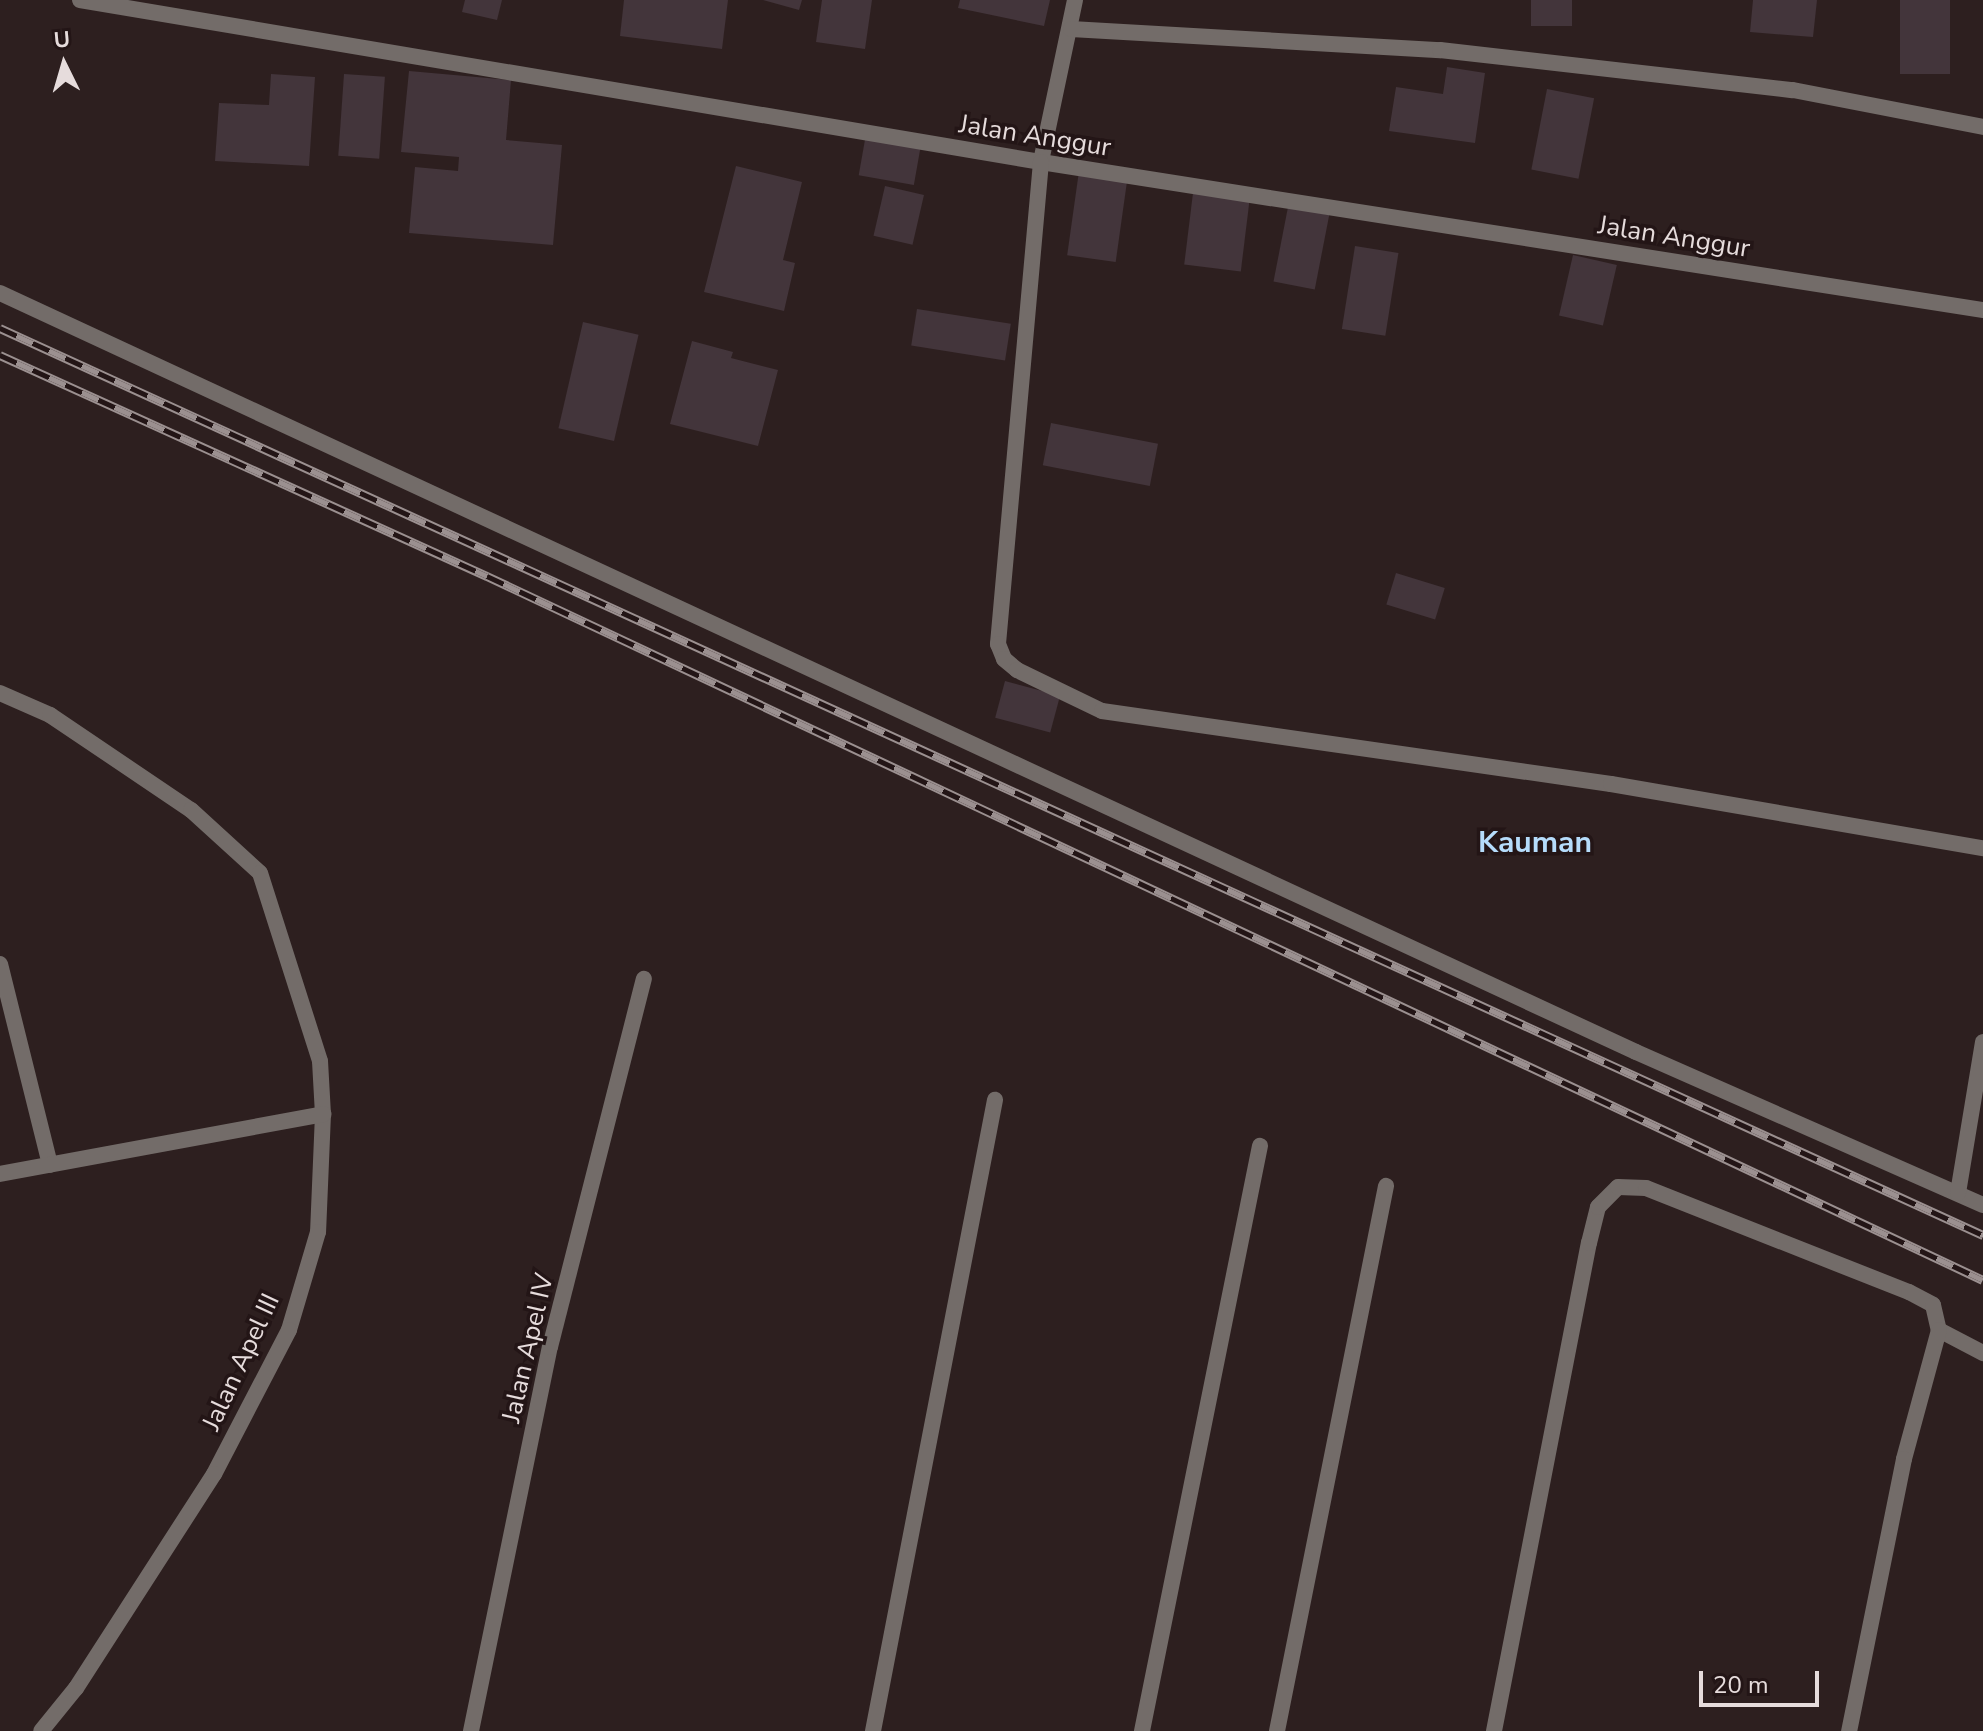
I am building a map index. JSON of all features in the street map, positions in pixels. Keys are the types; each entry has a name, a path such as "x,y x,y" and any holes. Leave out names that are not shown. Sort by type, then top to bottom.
{"street":[{"name":"Jalan Anggur","path":"80,0 1041,162 1983,310"},
{"path":"1075,0 1041,162 998,644 1004,659 1017,670 1102,711 1611,784 1983,848"},
{"path":"1071,29 1440,50 1793,90 1983,127"},
{"path":"0,293 1636,1052 1983,1205"},
{"name":"Jalan Apel III","path":"0,693 50,715 191,810 260,873 320,1061 323,1114 318,1232 289,1330 214,1474 76,1688 41,1731"},
{"path":"0,964 50,1165"},
{"name":"Jalan Apel IV","path":"471,1731 550,1347 644,979"},
{"path":"1958,1193 1983,1042"},
{"path":"873,1731 995,1100"},
{"path":"0,1174 323,1114"},
{"path":"1142,1731 1260,1146"},
{"path":"1277,1731 1386,1186"},
{"path":"1494,1731 1589,1243 1598,1207 1618,1187 1646,1188 1909,1292 1933,1305 1939,1330 1904,1459 1849,1731"},
{"path":"1939,1330 1983,1353"}],"building":[{"path":"465,0 502,0 497,20 462,12"},
{"path":"624,0 728,0 722,49 620,36"},
{"path":"763,0 802,0 799,10"},
{"path":"822,0 872,0 865,49 816,42"},
{"path":"960,0 1050,0 1044,26 958,8"},
{"path":"1531,0 1572,0 1572,26 1531,26"},
{"path":"1753,0 1817,0 1813,37 1750,32"},
{"path":"1900,0 1950,0 1950,74 1900,74"},
{"path":"1447,67 1485,73 1475,143 1389,131 1396,87 1443,94"},
{"path":"409,71 511,80 506,140 562,145 553,245 409,233 415,167 458,171 459,157 401,152"},
{"path":"271,74 315,77 309,166 215,161 219,103 269,105"},
{"path":"344,74 385,77 379,159 338,156"},
{"path":"1547,89 1594,98 1578,179 1531,169"},
{"path":"866,134 921,144 914,185 859,175"},
{"path":"736,166 802,182 783,260 795,263 784,311 704,292"},
{"path":"1079,171 1128,178 1116,262 1067,255"},
{"path":"885,186 924,195 913,245 874,236"},
{"path":"1193,193 1250,200 1241,271 1184,264"},
{"path":"1288,207 1329,215 1315,290 1273,282"},
{"path":"1355,246 1398,253 1385,336 1342,329"},
{"path":"1573,255 1617,265 1603,326 1559,315"},
{"path":"917,309 1011,324 1005,360 911,346"},
{"path":"583,322 639,335 614,441 558,428"},
{"path":"692,341 733,352 731,358 778,370 758,446 670,424"},
{"path":"1051,423 1158,444 1150,486 1043,465"},
{"path":"1396,573 1445,588 1435,619 1386,605"},
{"path":"1005,681 1060,696 1050,732 995,718"}],"railway":[{"path":"0,328 1983,1235"},
{"path":"0,355 487,576 1983,1280"}],"district":[{"name":"Kauman","path":"1535,843"}]}
